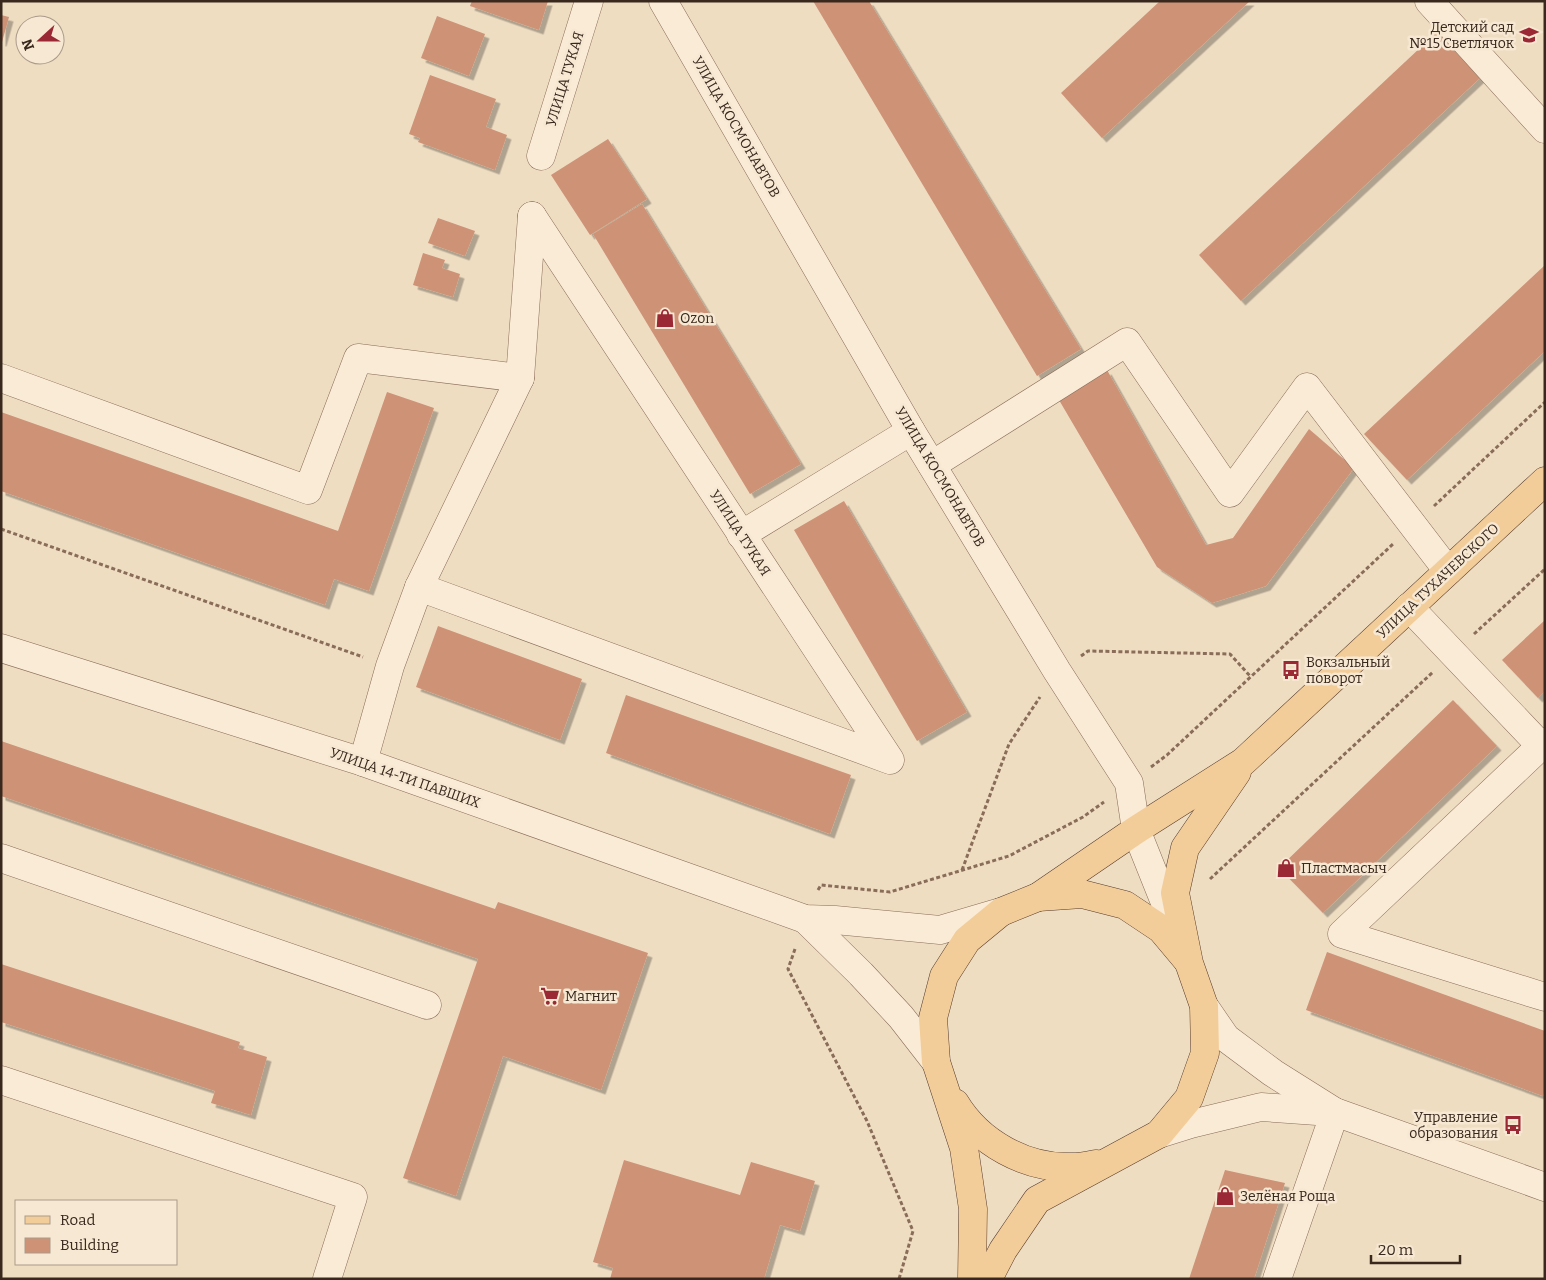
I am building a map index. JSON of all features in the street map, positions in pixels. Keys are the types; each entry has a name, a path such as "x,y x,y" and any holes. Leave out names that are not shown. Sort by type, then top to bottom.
{"main road":[{"name":"УЛИЦА ТУХАЧЕВСКОГО","path":"1243,762 1545,481"},
{"path":"972,1279 973,1209 964,1148 936,1062 933,1018 944,976 968,940 1001,912 1038,897 1136,830 1243,762"},
{"path":"988,1279 1003,1250 1037,1200 1159,1134 1189,1098 1205,1053 1204,1006 1189,963 1175,893 1185,848 1243,762"},
{"path":"1038,897 1082,894 1125,905 1161,929 1189,963"},
{"path":"945,1087 962,1114 984,1137 1011,1154 1042,1164 1058,1166 1073,1167 1105,1163"}],"street":[{"name":"УЛИЦА ТУКАЯ","path":"542,156 589,1"},
{"name":"УЛИЦА КОСМОНАВТОВ","path":"663,1 911,431 1057,671 1129,784 1136,830 1189,963"},
{"path":"1429,1 1545,129"},
{"name":"УЛИЦА ТУКАЯ","path":"362,762 390,666 419,587 520,378 532,216 890,760 419,587"},
{"path":"932,465 1128,342 1230,493 1307,387 1448,571"},
{"path":"1,378 308,490 358,358 520,378"},
{"path":"742,534 911,431"},
{"path":"1409,607 1543,744 1342,934 1545,997"},
{"name":"УЛИЦА 14-ТИ ПАВШИХ","path":"1,648 362,762 805,919"},
{"path":"1,858 427,1005"},
{"path":"805,919 940,930 1001,912"},
{"path":"805,919 861,974 901,1017 936,1062"},
{"path":"1204,1006 1226,1038 1273,1073 1335,1112 1545,1187"},
{"path":"1,1080 353,1197 327,1279"},
{"path":"1159,1134 1261,1107 1335,1112"},
{"path":"1277,1279 1335,1112"}],"path":[{"path":"1,529 390,666"},
{"path":"1210,879 1545,569"},
{"path":"867,1121 913,1231 899,1279"}],"building":[{"path":"472,1 548,1 539,30 470,6"},
{"path":"813,1 869,1 1081,349 1037,376"},
{"path":"1160,1 1250,1 1102,138 1061,93"},
{"path":"1,15 9,17 2,42 1,42"},
{"path":"437,16 485,34 469,76 421,58"},
{"path":"1437,32 1480,78 1241,301 1199,255"},
{"path":"430,75 496,99 486,127 507,135 495,170 418,142 420,138 409,134"},
{"path":"608,139 647,199 590,235 551,175"},
{"path":"642,204 801,464 750,494 593,234"},
{"path":"438,218 475,231 465,256 428,243"},
{"path":"423,253 445,260 442,268 460,274 453,297 413,285"},
{"path":"1545,265 1545,351 1407,480 1364,434"},
{"path":"1107,370 1206,545 1233,538 1309,429 1354,468 1266,586 1212,603 1157,567 1059,400"},
{"path":"387,392 434,408 369,591 334,579 325,605 1,491 1,412 338,531"},
{"path":"844,501 967,712 917,741 794,530"},
{"path":"1545,620 1545,691 1538,698 1502,660"},
{"path":"438,626 582,679 560,740 416,687"},
{"path":"626,695 851,775 830,834 606,753"},
{"path":"1453,700 1497,746 1323,913 1279,868"},
{"path":"1,741 495,909 498,902 648,953 601,1090 503,1056 456,1196 403,1178 478,959 1,796"},
{"path":"1327,952 1545,1031 1545,1090 1543,1096 1306,1010"},
{"path":"1,964 240,1042 238,1048 267,1057 251,1115 211,1103 215,1091 1,1022"},
{"path":"624,1160 740,1195 751,1162 815,1181 800,1231 780,1225 764,1279 610,1279 613,1268 593,1262"},
{"path":"1225,1170 1285,1183 1254,1279 1189,1279"}],"place":[{"name":"Детский сад №15 Светлячок","path":"1529,35"},
{"name":"Ozon","path":"665,318"},
{"name":"Вокзальный поворот","path":"1291,670"},
{"name":"Пластмасыч","path":"1286,868"},
{"name":"Магнит","path":"550,996"},
{"name":"Управление образования","path":"1513,1125"},
{"name":"Зелёная Роща","path":"1225,1196"}]}
